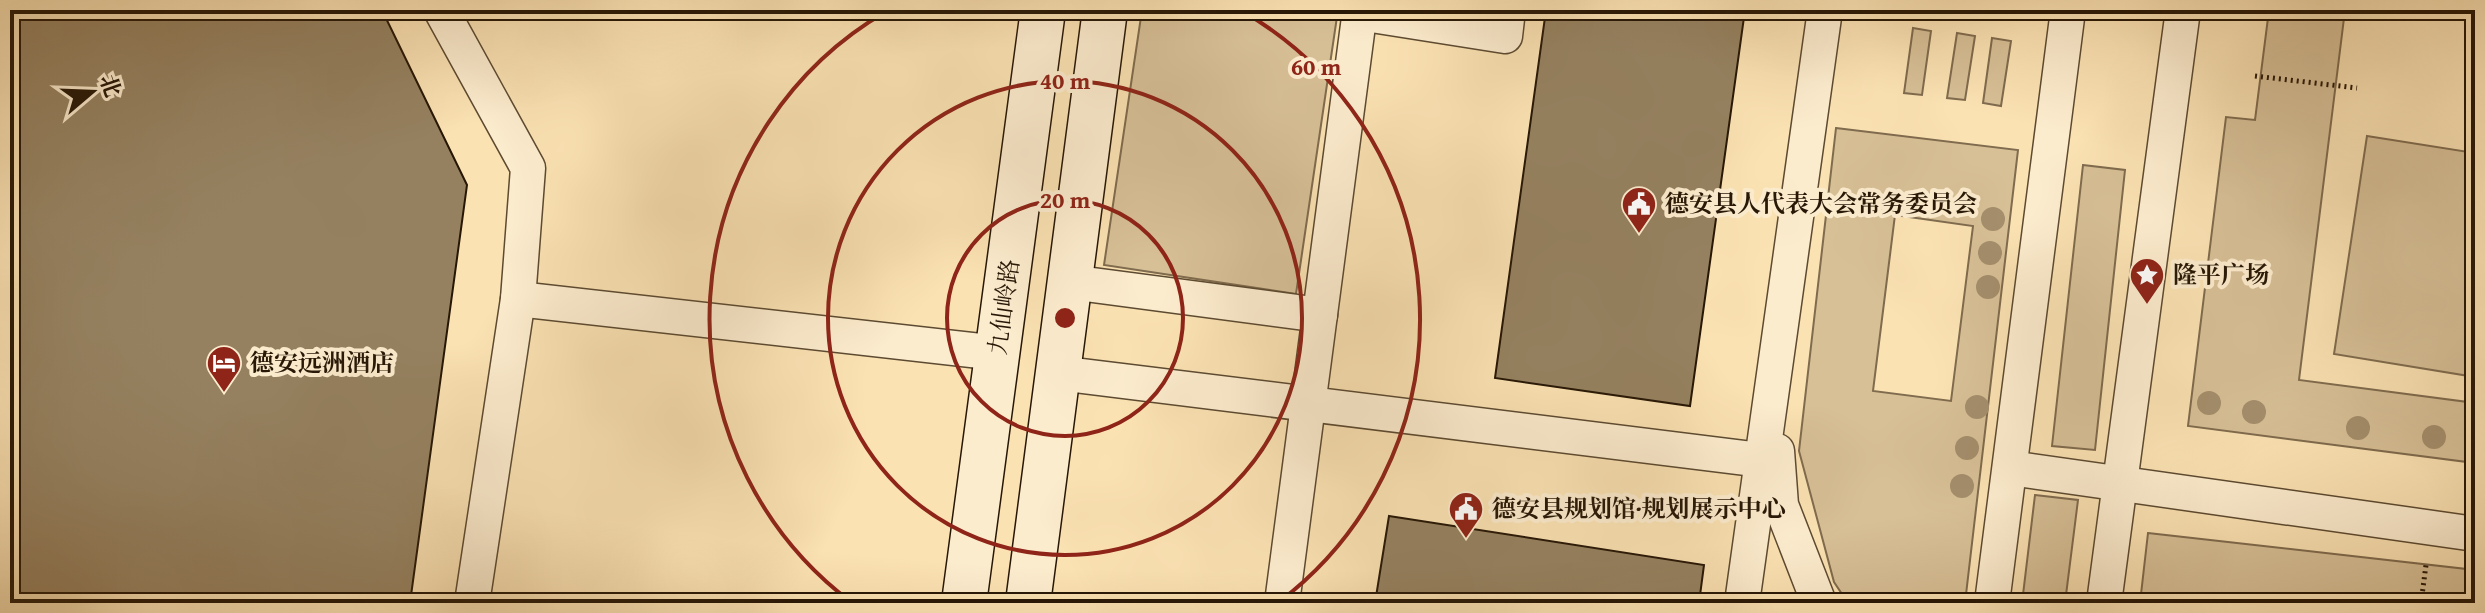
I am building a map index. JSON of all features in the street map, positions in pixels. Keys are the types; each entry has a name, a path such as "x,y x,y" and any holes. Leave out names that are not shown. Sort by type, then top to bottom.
{"street":[{"path":"441,10 528,168 518,299 472,603"},
{"name":"九仙岭路","path":"964,603 1043,10"},
{"path":"1028,603 1105,10"},
{"path":"1282,603 1360,12 1505,36 1508,10"},
{"path":"1742,603 1825,10"},
{"path":"1992,603 2068,10"},
{"path":"2104,603 2183,10"},
{"path":"1070,282 1320,315"},
{"path":"518,299 998,353"},
{"path":"1058,373 1761,460"},
{"path":"1772,385 1781,505 1819,603"},
{"path":"2010,468 2475,534"}],"path":[{"path":"2255,76 2357,88"}],"shaded area":[{"path":"1142,10 1338,10 1296,294 1104,265"},
{"path":"2269,10 2345,10 2299,380 2475,403 2475,463 2188,426 2226,117 2255,120"},
{"path":"1913,28 1931,31 1922,95 1904,93"},
{"path":"1957,33 1975,36 1965,100 1947,98"},
{"path":"1992,38 2011,41 2001,106 1983,103"},
{"path":"1836,128 2018,150 1965,603 1848,603 1834,582 1799,451","holes":["1895,215 1973,226 1951,401 1873,391"]},
{"path":"2367,136 2475,153 2475,377 2334,354"},
{"path":"2083,165 2125,170 2095,450 2052,446"},
{"path":"2035,495 2078,500 2065,603 2022,603"},
{"path":"2148,533 2475,570 2475,603 2140,603"}],"building":[{"name":"德安远洲酒店","path":"10,10 382,10 467,185 410,603 10,603"},
{"path":"1546,10 1745,10 1690,406 1495,378"},
{"name":"德安县规划馆·规划展示中心","path":"1389,516 1704,565 1699,603 1375,603"}],"place":[{"name":"德安县人代表大会常务委员会","path":"1639,235"},
{"name":"隆平广场","path":"2147,306"},
{"name":"德安远洲酒店","path":"224,394"},
{"name":"德安县规划馆·规划展示中心","path":"1466,540"}]}
